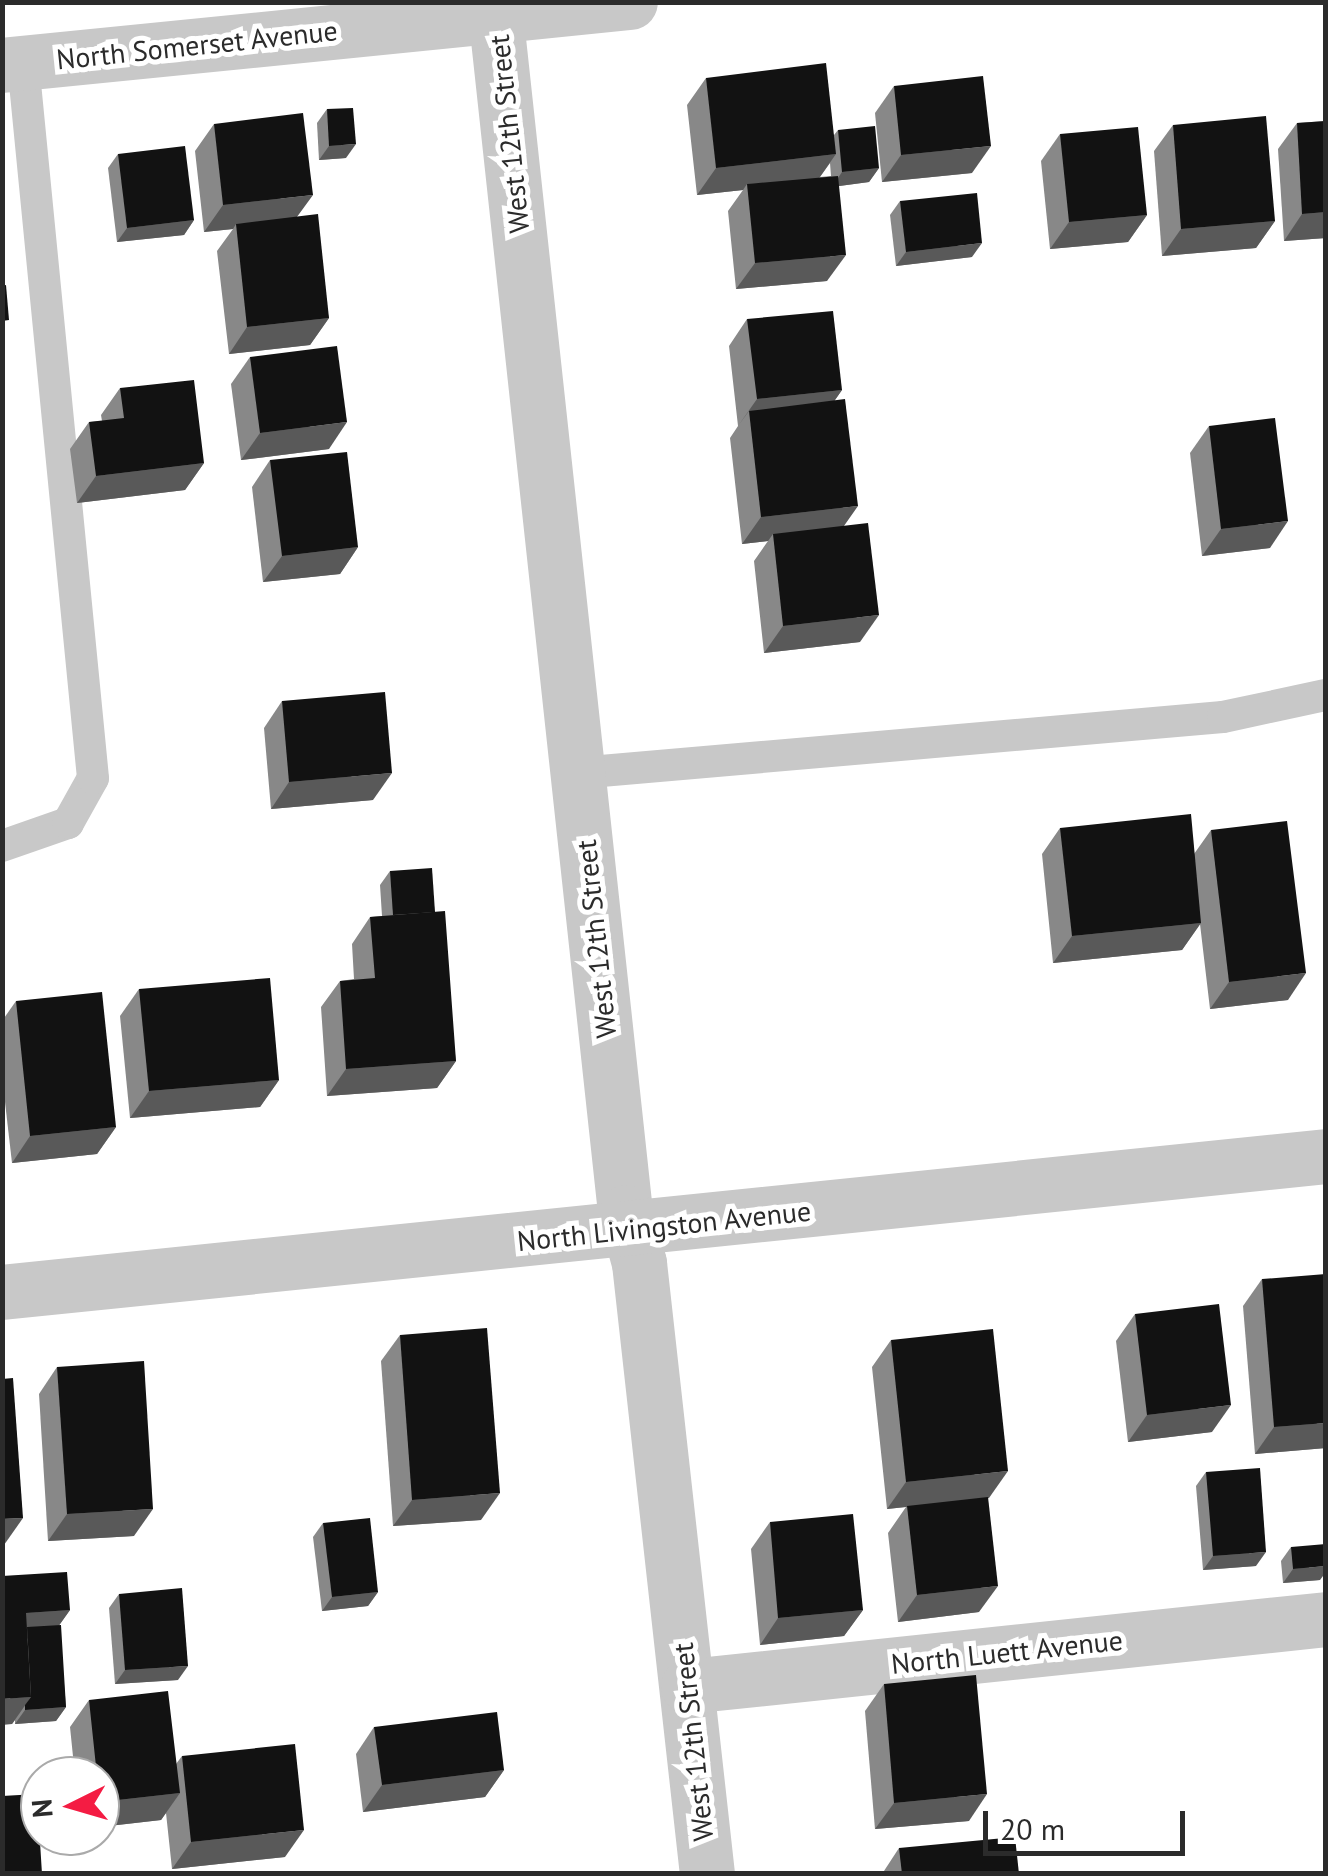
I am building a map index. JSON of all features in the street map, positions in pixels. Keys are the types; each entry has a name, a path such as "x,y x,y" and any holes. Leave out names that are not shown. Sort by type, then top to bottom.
{"street":[{"name":"North Somerset Avenue","path":"13,64 495,9 630,2"},
{"name":"West 12th Street","path":"495,9 578,772 688,1686 706,1874"},
{"name":"North Livingston Avenue","path":"2,1292 1326,1156"},
{"name":"North Luett Avenue","path":"688,1686 1326,1619"}],"lane":[{"path":"2,846 68,823 94,778 13,64"},
{"path":"578,772 1223,717 1326,695"}],"building":[{"path":"826,63 836,154 716,168 706,78"},
{"path":"983,76 991,146 901,155 894,86"},
{"path":"353,108 356,144 329,146 327,109"},
{"path":"303,113 313,195 223,205 214,124"},
{"path":"1266,116 1275,221 1181,229 1173,125"},
{"path":"1326,121 1326,212 1302,214 1297,123"},
{"path":"875,126 879,168 842,172 838,130"},
{"path":"1138,127 1147,215 1069,222 1060,134"},
{"path":"185,146 194,220 127,228 118,154"},
{"path":"838,176 846,255 755,263 747,184"},
{"path":"977,193 982,243 906,252 900,201"},
{"path":"318,214 329,318 247,327 236,224"},
{"path":"6,285 9,320 2,321 2,286"},
{"path":"833,311 842,390 757,399 747,319"},
{"path":"337,346 347,422 260,433 250,357"},
{"path":"194,380 204,463 96,476 89,422 124,418 120,388"},
{"path":"845,399 858,506 761,517 749,411"},
{"path":"1275,418 1288,521 1221,529 1209,426"},
{"path":"347,452 358,547 282,556 270,460"},
{"path":"868,523 879,615 783,626 773,534"},
{"path":"385,692 392,773 289,782 282,701"},
{"path":"1191,814 1201,923 1072,936 1060,828"},
{"path":"1287,821 1306,973 1229,982 1211,830"},
{"path":"432,868 435,912 393,915 390,871"},
{"path":"445,911 456,1061 346,1069 340,981 375,978 370,917"},
{"path":"270,978 279,1080 149,1091 139,989"},
{"path":"102,992 116,1127 30,1136 16,1001"},
{"path":"1326,1274 1326,1423 1274,1427 1262,1279"},
{"path":"1219,1304 1231,1405 1147,1415 1135,1314"},
{"path":"487,1328 500,1493 412,1500 400,1335"},
{"path":"993,1329 1008,1471 906,1482 891,1340"},
{"path":"144,1361 153,1509 67,1514 57,1367"},
{"path":"13,1378 23,1518 2,1519 2,1379"},
{"path":"1260,1468 1266,1552 1213,1556 1206,1472"},
{"path":"988,1497 998,1586 917,1595 907,1506"},
{"path":"853,1514 863,1610 778,1618 770,1522"},
{"path":"370,1518 378,1592 332,1597 323,1523"},
{"path":"1326,1544 1326,1566 1293,1569 1291,1547"},
{"path":"67,1572 70,1610 26,1613 31,1697 2,1699 2,1576"},
{"path":"182,1588 188,1666 125,1670 119,1594"},
{"path":"61,1625 66,1707 25,1710 31,1697 27,1627"},
{"path":"976,1675 987,1794 894,1803 884,1684"},
{"path":"168,1691 180,1793 120,1800 120,1756 95,1756 89,1700"},
{"path":"497,1712 504,1770 382,1785 374,1727"},
{"path":"295,1744 304,1830 191,1842 182,1756"},
{"path":"20,1795 20,1856 41,1856 42,1874 2,1874 2,1796"},
{"path":"1015,1837 1019,1874 902,1874 899,1848"}]}
